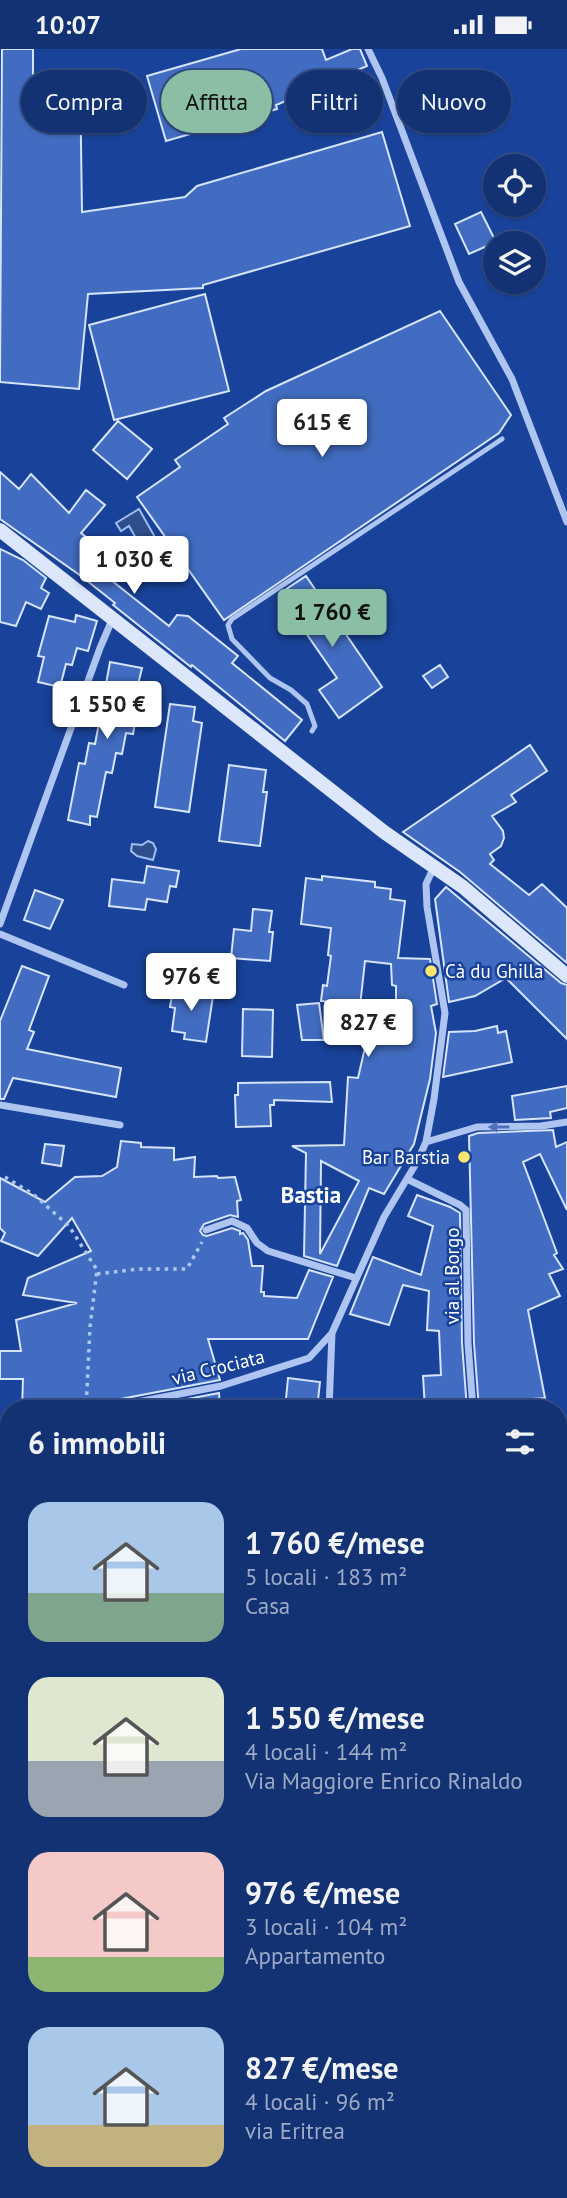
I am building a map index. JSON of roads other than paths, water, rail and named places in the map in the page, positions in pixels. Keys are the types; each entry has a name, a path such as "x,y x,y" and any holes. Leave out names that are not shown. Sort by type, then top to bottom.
{"main road":[{"path":"0,530 384,832 463,887 567,976"}],"street":[{"path":"368,49 382,78 459,282 512,379 567,522"},
{"path":"0,924 112,620"},
{"path":"329,1400 332,1333 384,1217 426,1142 445,1013 426,907 426,884 434,867"},
{"path":"0,934 124,985"},
{"path":"0,1105 120,1125"},
{"path":"426,1142 477,1127 541,1126 567,1122"},
{"name":"via al Borgo","path":"407,1179 466,1210 469,1375 472,1400"},
{"path":"206,1230 232,1221 247,1228 257,1243 268,1251 356,1279"},
{"name":"via Crociata","path":"148,1400 221,1386 309,1358 332,1333"}],"lane":[{"path":"312,731 315,726 307,704 291,690 270,678 232,639 228,625 232,619 502,439"}],"place":[{"name":"Cà du Ghilla","path":"431,971"},
{"name":"Bar Barstia","path":"464,1157"}],"district":[{"name":"Bastia","path":"311,1194"}]}
